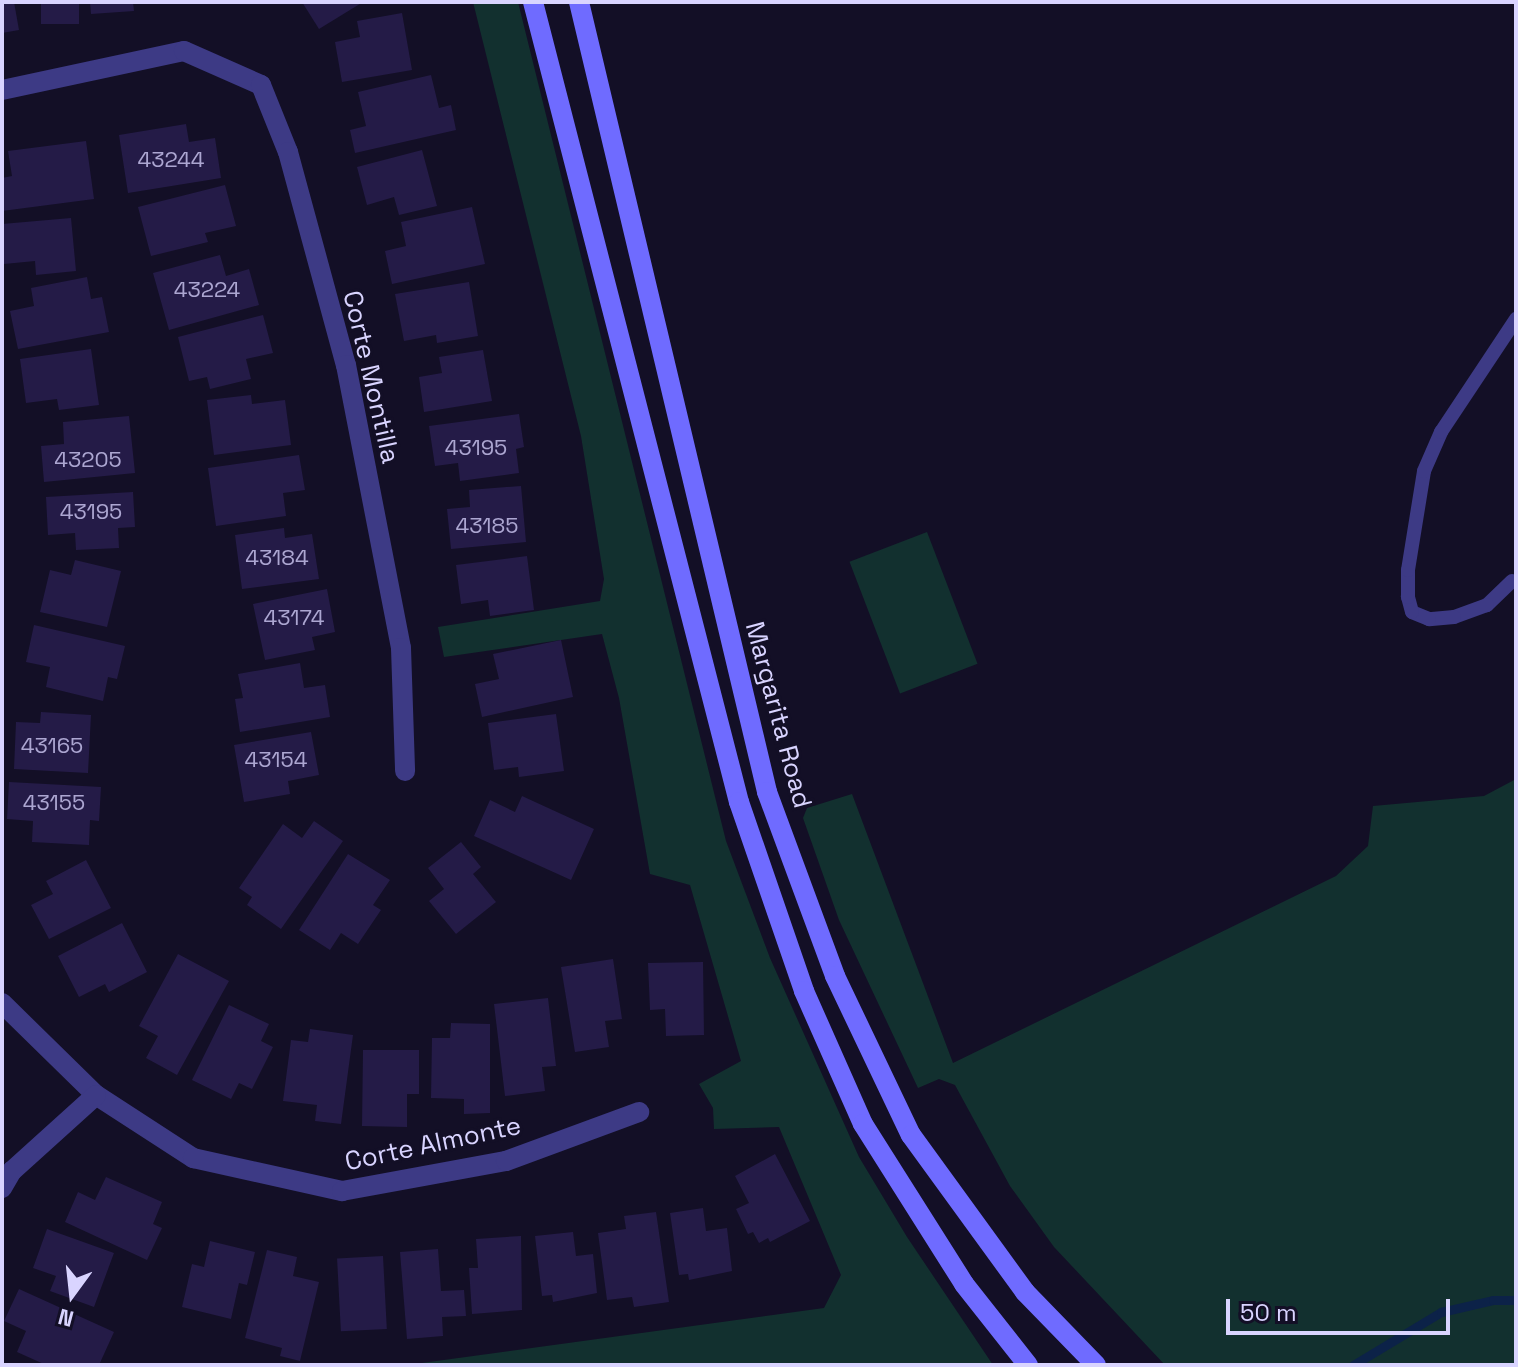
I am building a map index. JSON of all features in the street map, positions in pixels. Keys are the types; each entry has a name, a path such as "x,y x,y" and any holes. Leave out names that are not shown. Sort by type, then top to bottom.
{"main road":[{"path":"533,2 739,802 804,991 863,1124 964,1284 1028,1365"},
{"name":"Margarita Road","path":"579,2 767,792 835,976 911,1135 1025,1292 1096,1365"}],"street":[{"name":"Corte Montilla","path":"2,90 184,51 261,85 288,152 346,365 401,648 405,771"},
{"name":"Corte Almonte","path":"2,1003 96,1095 193,1158 342,1191 506,1161 639,1112"},
{"path":"2,1188 12,1171 96,1095"}],"lane":[{"path":"1512,581 1487,605 1454,617 1429,619 1412,612 1408,597 1408,570 1424,471 1441,432 1516,319"}],"green space":[{"path":"473,2 518,2 726,841 770,958 859,1157 907,1237 993,1365 407,1365 824,1308 841,1275 779,1127 714,1129 713,1108 699,1084 741,1061 690,885 650,874 619,698 602,634 444,657 438,627 600,601 604,579 581,436"},
{"path":"927,532 978,664 900,693 850,562"},
{"path":"1516,779 1516,1365 1165,1365 1054,1247 1010,1186 955,1085 939,1079 918,1088 839,920 803,818 807,808 852,794 953,1063 1336,876 1368,846 1373,806 1484,796"}],"building":[{"path":"2,2 14,2 19,30 2,33"},
{"path":"41,2 79,2 79,24 41,24"},
{"path":"90,2 133,2 134,11 91,14"},
{"path":"302,2 363,2 319,29"},
{"path":"402,13 412,70 342,82 335,42 360,37 357,21"},
{"path":"431,75 439,108 451,105 456,130 355,153 350,130 366,126 358,92"},
{"path":"186,124 189,142 215,138 221,178 128,193 119,135"},
{"path":"86,141 94,199 2,211 2,178 12,176 8,151"},
{"path":"422,150 437,206 399,215 394,197 367,205 357,167"},
{"path":"225,185 236,226 205,233 208,242 151,256 138,207"},
{"path":"472,207 485,264 392,284 385,251 406,246 401,222"},
{"path":"71,218 76,271 36,275 35,261 4,264 2,224"},
{"path":"220,255 226,276 249,269 259,305 169,330 153,273"},
{"path":"87,277 91,299 102,297 109,332 18,349 10,311 34,306 31,288"},
{"path":"469,282 478,336 437,343 436,335 404,341 395,294"},
{"path":"263,315 273,353 246,359 251,379 210,389 207,377 189,381 178,337"},
{"path":"91,349 99,405 59,410 57,399 26,403 20,359"},
{"path":"483,350 492,401 424,412 419,377 442,373 439,357"},
{"path":"251,395 252,404 285,400 291,445 214,455 207,400"},
{"path":"519,414 524,447 516,449 519,473 460,481 458,463 435,466 429,426"},
{"path":"129,416 135,473 44,482 41,446 64,444 63,422"},
{"path":"299,455 305,490 283,493 286,516 216,526 208,468"},
{"path":"521,486 526,542 451,549 447,509 470,507 469,490"},
{"path":"133,492 135,527 118,528 119,548 76,550 75,533 48,535 46,497"},
{"path":"284,528 285,538 312,534 319,579 242,589 235,535"},
{"path":"527,556 534,610 490,616 488,600 461,604 456,565"},
{"path":"75,560 121,571 107,627 40,612 50,570 71,575"},
{"path":"327,589 335,632 312,637 315,650 265,660 253,604"},
{"path":"34,625 125,646 117,679 108,677 103,701 46,687 50,667 26,662"},
{"path":"561,640 573,697 482,717 475,684 499,679 493,654"},
{"path":"300,663 304,688 325,685 330,717 240,732 235,699 243,698 238,674"},
{"path":"41,712 91,715 88,773 14,769 16,722 40,723"},
{"path":"556,714 564,771 519,777 518,767 494,770 488,723"},
{"path":"311,732 319,775 288,781 290,794 244,802 234,745"},
{"path":"9,782 101,787 99,821 90,820 89,845 32,842 33,821 7,819"},
{"path":"522,796 594,829 571,880 474,836 490,800 515,812"},
{"path":"314,821 343,841 281,929 247,905 252,897 239,888 283,824 302,838"},
{"path":"461,842 481,867 473,874 496,902 456,934 429,901 444,889 428,868"},
{"path":"348,854 390,880 373,905 381,910 358,944 341,933 330,950 299,930"},
{"path":"86,860 111,908 49,939 31,905 53,894 46,881"},
{"path":"122,923 147,972 109,992 105,984 79,997 58,956"},
{"path":"178,954 229,981 177,1075 146,1058 158,1036 139,1026"},
{"path":"613,959 622,1019 605,1021 609,1047 575,1052 561,967"},
{"path":"703,962 704,1035 666,1036 665,1009 650,1010 648,963"},
{"path":"548,998 556,1066 542,1067 545,1091 505,1096 494,1004"},
{"path":"229,1005 269,1024 261,1041 273,1047 252,1089 239,1083 231,1099 192,1080"},
{"path":"451,1023 490,1024 490,1113 464,1114 464,1099 431,1098 432,1038 450,1038"},
{"path":"310,1029 353,1035 341,1124 315,1121 317,1105 283,1101 291,1040 308,1042"},
{"path":"363,1050 419,1050 419,1094 407,1094 407,1127 362,1126"},
{"path":"775,1154 810,1221 770,1242 768,1238 759,1243 753,1232 748,1234 736,1209 749,1203 735,1176"},
{"path":"106,1177 162,1202 153,1224 162,1228 147,1260 65,1222 78,1192 95,1200"},
{"path":"703,1208 706,1231 727,1228 732,1271 689,1280 688,1274 679,1275 670,1213"},
{"path":"656,1212 669,1302 634,1307 632,1297 607,1300 598,1233 626,1229 624,1216"},
{"path":"47,1229 114,1253 94,1307 50,1291 56,1276 33,1268"},
{"path":"573,1232 576,1256 593,1254 597,1293 553,1302 552,1295 542,1296 535,1236"},
{"path":"521,1236 522,1310 472,1314 469,1268 478,1268 476,1239"},
{"path":"210,1241 255,1252 247,1285 239,1283 231,1319 182,1307 192,1264 204,1267"},
{"path":"438,1249 441,1291 464,1290 466,1316 442,1317 443,1336 407,1339 400,1252"},
{"path":"267,1250 297,1257 293,1276 319,1282 300,1361 280,1356 282,1348 245,1338"},
{"path":"383,1256 387,1329 341,1331 337,1258"},
{"path":"19,1289 114,1332 99,1365 46,1365 17,1352 26,1331 4,1321"}],"waterway":[{"path":"1353,1365 1441,1312 1493,1300 1516,1300"}]}
